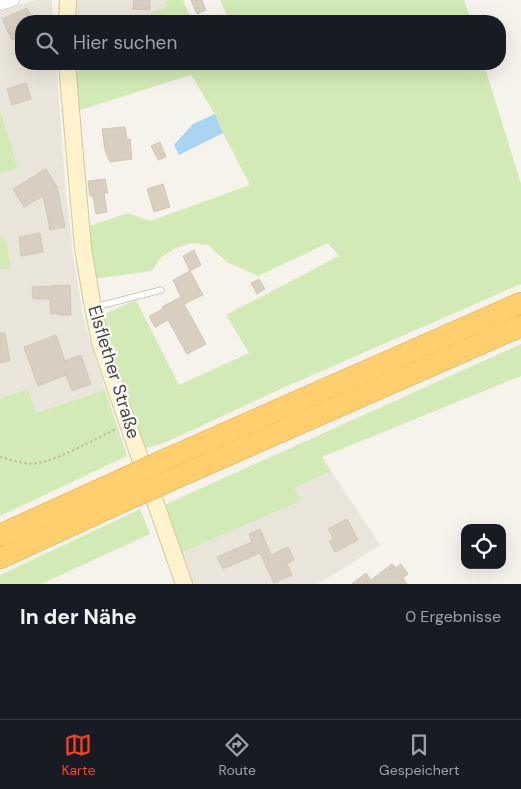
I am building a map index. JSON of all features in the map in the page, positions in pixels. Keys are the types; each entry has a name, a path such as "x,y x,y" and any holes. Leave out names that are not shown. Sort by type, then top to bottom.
{"highway":[{"path":"0,535 169,458 521,303"},
{"path":"0,558 126,500 519,327"}],"main road":[{"path":"67,15 68,0"},
{"name":"Elsflether Straße","path":"68,70 83,248 100,342 184,584"}],"street":[{"path":"0,5 14,0"}],"lane":[{"path":"93,308 161,290"}],"path":[{"path":"0,457 22,463 38,463 54,458 121,427"}],"shaded area":[{"path":"36,0 52,0 53,15 15,15 15,70 56,70 73,255 83,317 105,390 36,413 28,389 0,398 0,269 11,268 7,241 0,236 0,173 18,169 0,109 0,12"},
{"path":"74,0 164,0 167,6 144,15 73,15"},
{"path":"331,471 380,545 318,584 192,584 181,553 301,501 295,488"}],"green space":[{"path":"164,0 183,0 189,15 145,15 167,6"},
{"path":"220,0 464,0 469,15 227,15"},
{"path":"74,70 486,70 521,184 521,284 285,387 164,443 142,449 100,316 136,300 179,385 249,353 226,315 339,256 328,243 258,276 227,262 208,245 192,243 176,248 161,257 152,271 93,279 87,227 128,213 150,221 250,185 215,114 191,75 77,111"},
{"path":"0,109 18,169 0,173"},
{"path":"0,236 7,241 11,269 0,269"},
{"path":"521,344 521,376 322,457 331,471 295,488 301,501 181,553 164,505"},
{"path":"28,389 36,413 105,390 127,456 0,516 0,398"},
{"path":"140,509 150,534 41,584 0,584 0,575"}],"water":[{"path":"215,114 223,133 179,155 174,145 193,124"}],"building":[{"path":"134,0 150,0 150,10 133,9"},
{"path":"191,0 202,0 206,10 197,14"},
{"path":"27,8 30,15 15,15 15,39 12,40 2,19"},
{"path":"26,83 31,99 12,105 7,89"},
{"path":"125,127 127,140 130,139 132,159 110,162 105,150 102,129"},
{"path":"160,142 166,157 158,160 151,146"},
{"path":"46,169 57,187 65,227 50,230 43,196 24,207 13,189"},
{"path":"105,179 108,193 104,193 107,212 96,214 93,196 90,196 88,181"},
{"path":"163,184 170,207 154,212 147,189"},
{"path":"40,233 43,252 21,256 19,237"},
{"path":"194,250 201,265 190,271 183,256"},
{"path":"190,271 203,295 184,304 206,344 187,354 168,320 155,327 149,316 181,297 173,280"},
{"path":"259,279 265,289 257,294 251,283"},
{"path":"70,285 71,315 51,314 50,299 33,299 32,287"},
{"path":"0,333 5,333 10,361 0,363"},
{"path":"56,335 65,361 81,355 91,384 72,391 66,375 38,386 24,347"},
{"path":"347,519 358,540 335,552 329,541 334,539 328,529"},
{"path":"260,529 271,555 288,547 294,560 287,563 292,575 274,583 260,553 223,569 217,557 252,542 249,534"},
{"path":"392,564 396,568 401,564 408,574 403,578 407,584 352,584 366,573 371,580"}]}
